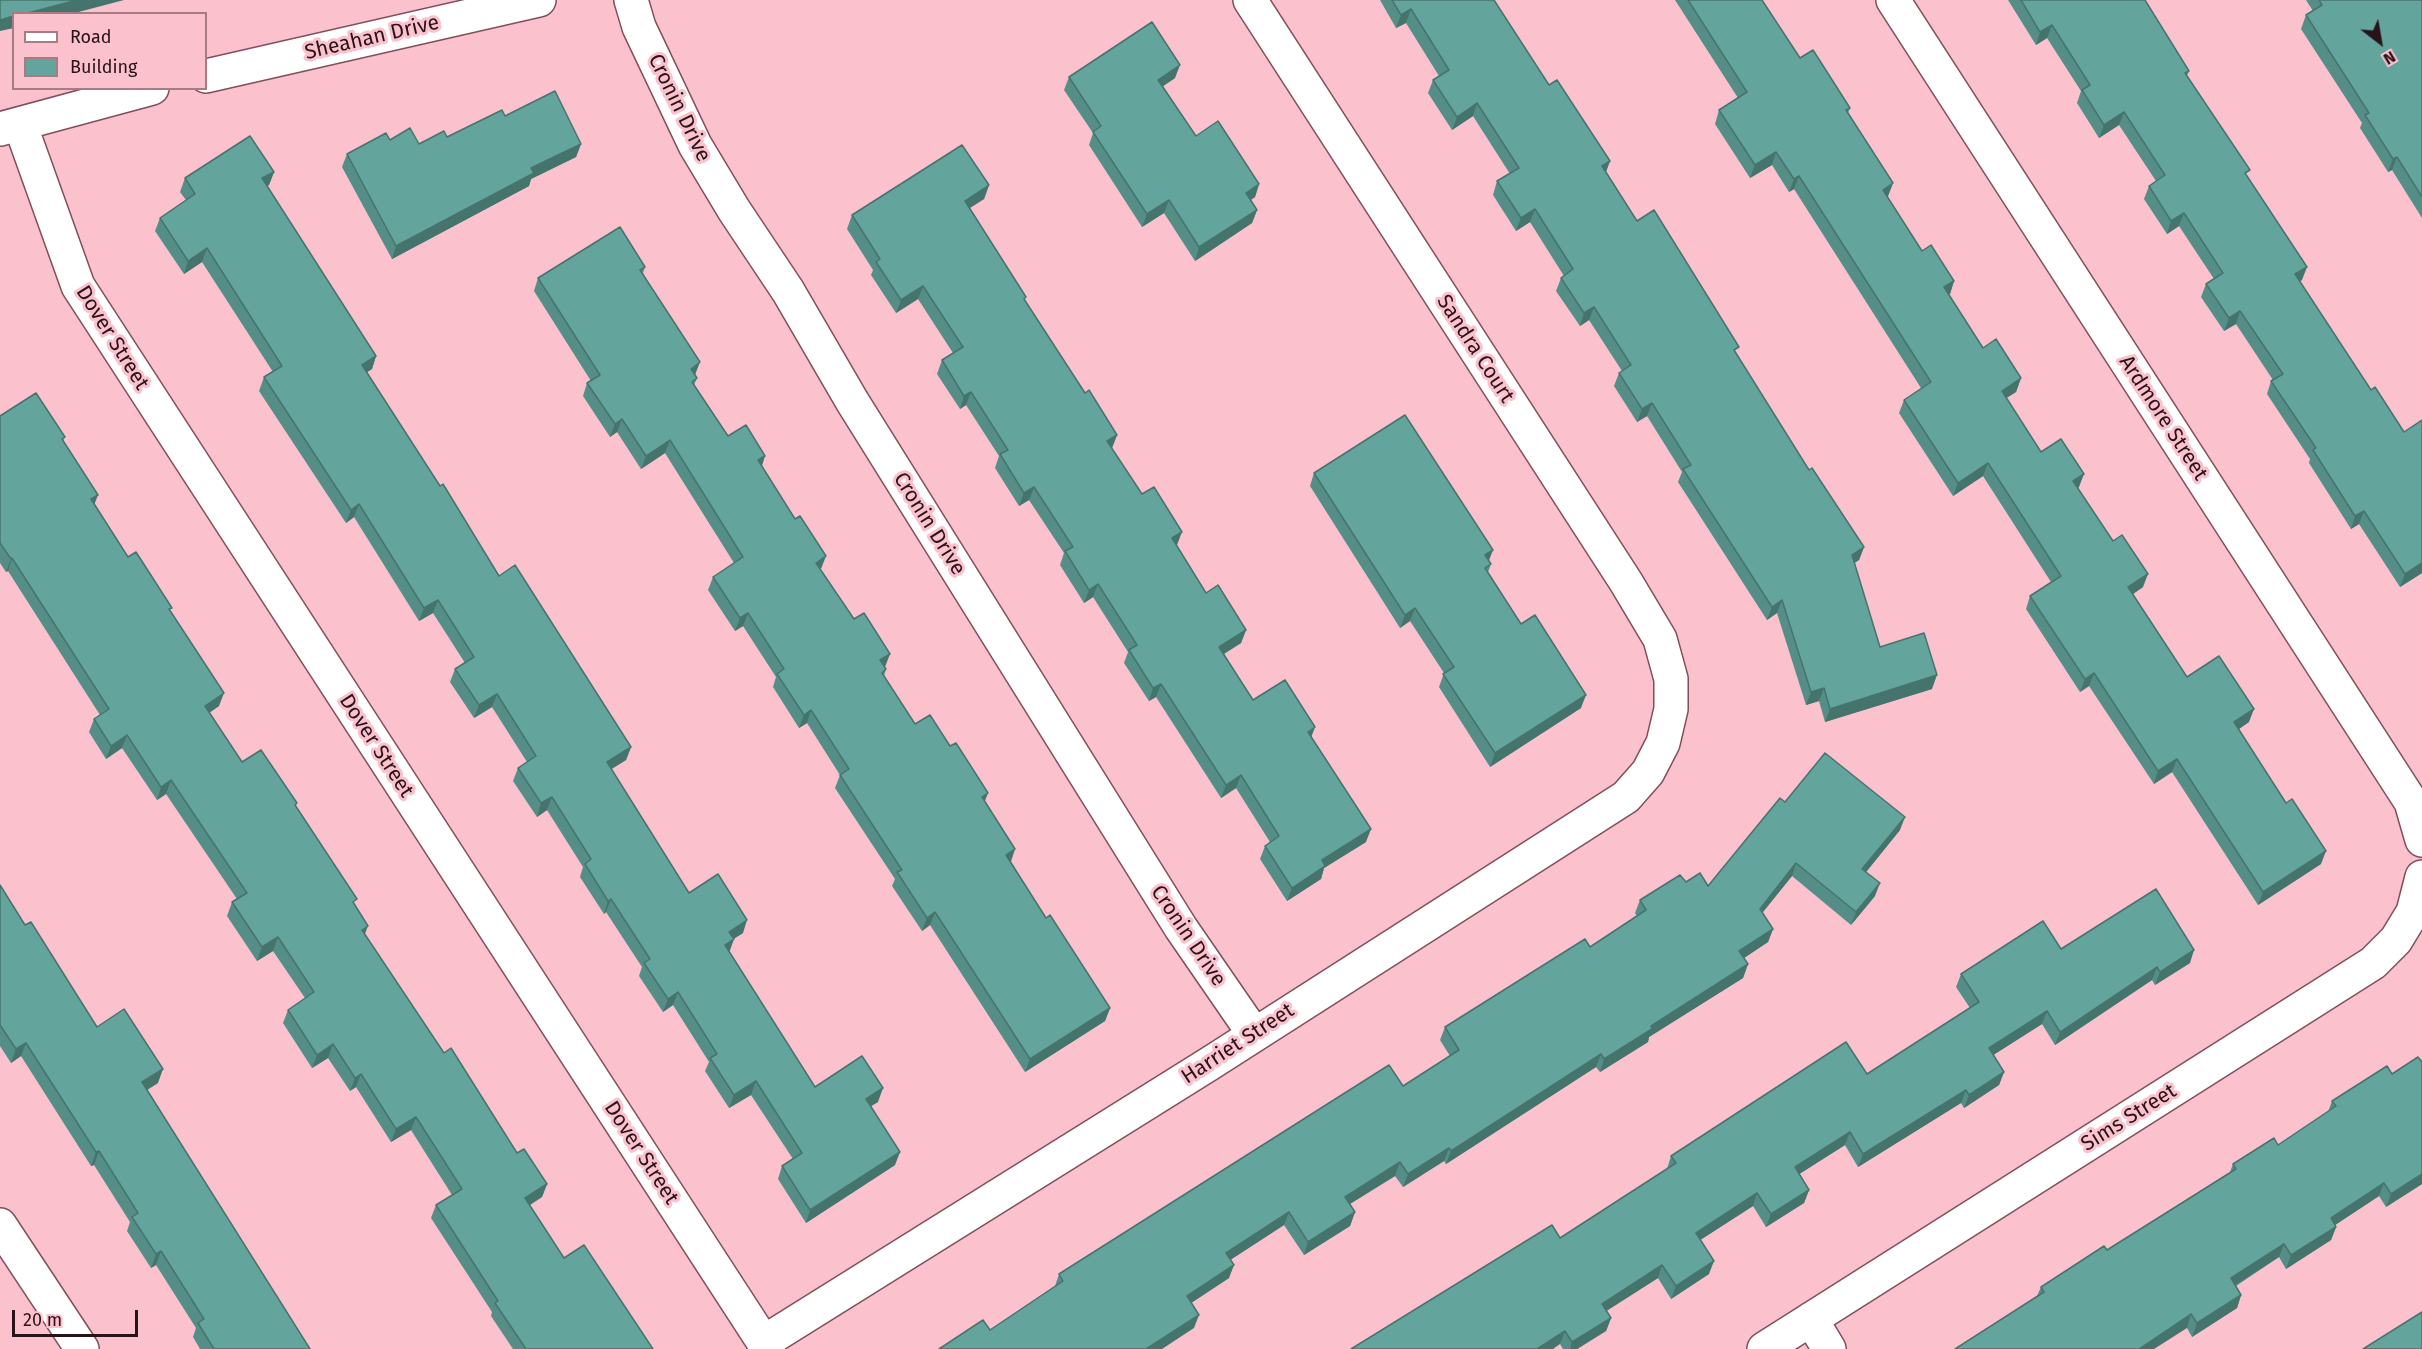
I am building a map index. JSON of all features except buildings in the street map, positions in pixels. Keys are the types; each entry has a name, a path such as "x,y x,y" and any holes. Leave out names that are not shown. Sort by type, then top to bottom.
{"street":[{"name":"Sheahan Drive","path":"207,76 538,0"},
{"name":"Cronin Drive","path":"631,0 639,27 695,145 723,192 788,291 852,401 1174,918 1254,1034"},
{"name":"Sandra Court","path":"1250,0 1626,582 1660,639 1671,678 1671,709"},
{"name":"Ardmore Street","path":"1893,0 2411,802 2422,840"},
{"path":"10,127 145,90"},
{"name":"Dover Street","path":"10,127 78,286 766,1346"},
{"name":"Harriet Street","path":"766,1346 1626,797 1648,772 1663,743 1671,709"},
{"name":"Sims Street","path":"1764,1349 2373,963 2396,940 2413,912 2420,884"},
{"path":"0,1225 82,1349"},
{"path":"1811,1319 1829,1349"}]}
